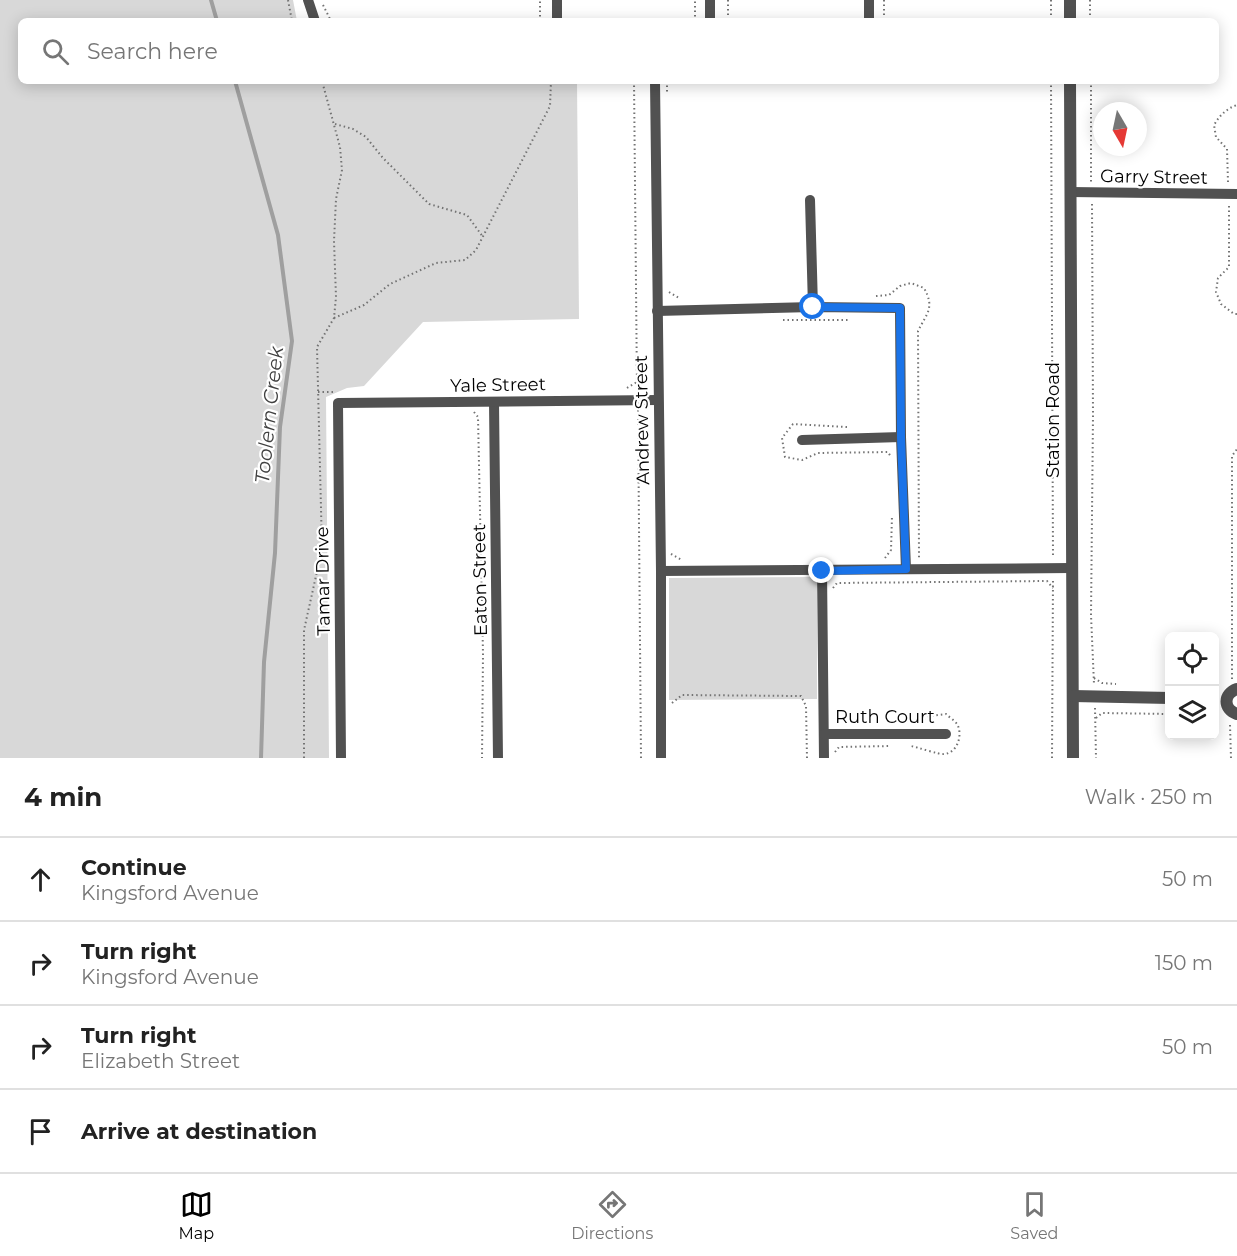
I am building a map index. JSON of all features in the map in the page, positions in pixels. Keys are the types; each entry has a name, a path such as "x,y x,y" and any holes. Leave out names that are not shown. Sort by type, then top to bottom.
{"street":[{"path":"308,0 314,18"},
{"path":"557,0 557,18"},
{"path":"710,0 710,18"},
{"path":"869,0 869,18"},
{"path":"1070,0 1070,18"},
{"name":"Andrew Street","path":"655,84 661,758"},
{"name":"Station Road","path":"1070,84 1073,758"},
{"name":"Garry Street","path":"1070,192 1233,194"},
{"path":"810,200 813,307"},
{"path":"657,311 813,307 900,308 901,437 906,563"},
{"name":"Yale Street","path":"338,403 494,407 658,400"},
{"name":"Tamar Drive","path":"338,403 341,758"},
{"name":"Eaton Street","path":"494,407 498,758"},
{"path":"802,440 901,437"},
{"path":"661,571 822,571 906,563 1071,568"},
{"path":"822,571 824,734 828,756"},
{"path":"1234,718 1220,700 1235,685"},
{"path":"1073,696 1165,698"},
{"name":"Ruth Court","path":"824,734 946,734"}],"path":[{"path":"288,0 291,18"},
{"path":"320,0 329,18"},
{"path":"540,0 540,18"},
{"path":"694,18 695,0"},
{"path":"728,0 728,18"},
{"path":"884,0 884,18"},
{"path":"1051,0 1051,18"},
{"path":"1090,0 1090,18"},
{"path":"304,758 304,630 322,549 316,347 334,318 336,199 342,170 340,147 323,84"},
{"path":"334,318 364,305 390,284 436,263 465,260 476,250 550,106 551,84"},
{"path":"634,84 641,758"},
{"path":"667,84 667,103"},
{"path":"1051,84 1053,758"},
{"path":"1090,84 1093,415 1091,615 1096,758"},
{"path":"1237,105 1227,109 1214,125 1216,137 1227,149 1233,194 1229,267 1218,278 1216,292 1221,304 1237,314"},
{"path":"334,124 353,129 366,136 383,158 429,204 467,215 483,237"},
{"path":"869,296 889,295 900,286 911,283 924,288 930,299 929,310 918,331 919,558 906,563"},
{"path":"669,311 669,292 679,298"},
{"path":"784,320 853,320"},
{"path":"482,758 483,654 479,428 478,417 474,412 494,407"},
{"path":"630,410 638,415"},
{"path":"854,427 793,424 782,438 785,457 802,459 818,453 888,452 894,461"},
{"path":"1235,685 1232,456 1237,449"},
{"path":"885,558 891,550 892,516"},
{"path":"670,554 681,560"},
{"path":"831,590 837,583 1047,581 1053,588"},
{"path":"672,703 682,695 801,696 806,706 807,758"},
{"path":"1096,718 1102,712 1165,714"},
{"path":"884,722 919,721 930,716 946,714 956,723 960,733 958,744 952,751 943,755 912,746"},
{"path":"1230,758 1234,718"},
{"path":"828,756 839,747 891,746"}],"shaded area":[{"path":"0,0 293,0 296,18 18,18 18,84 577,84 579,319 423,322 364,386 347,388 326,397 329,758 0,758"},
{"path":"817,577 817,699 669,700 669,578"}],"waterway":[{"name":"Toolern Creek","path":"211,0 216,18"},
{"name":"Toolern Creek","path":"236,84 278,235 292,341 280,427 275,553 264,662 261,758"}],"route":[{"path":"813,307 900,308 901,437 906,569 822,571"}]}
